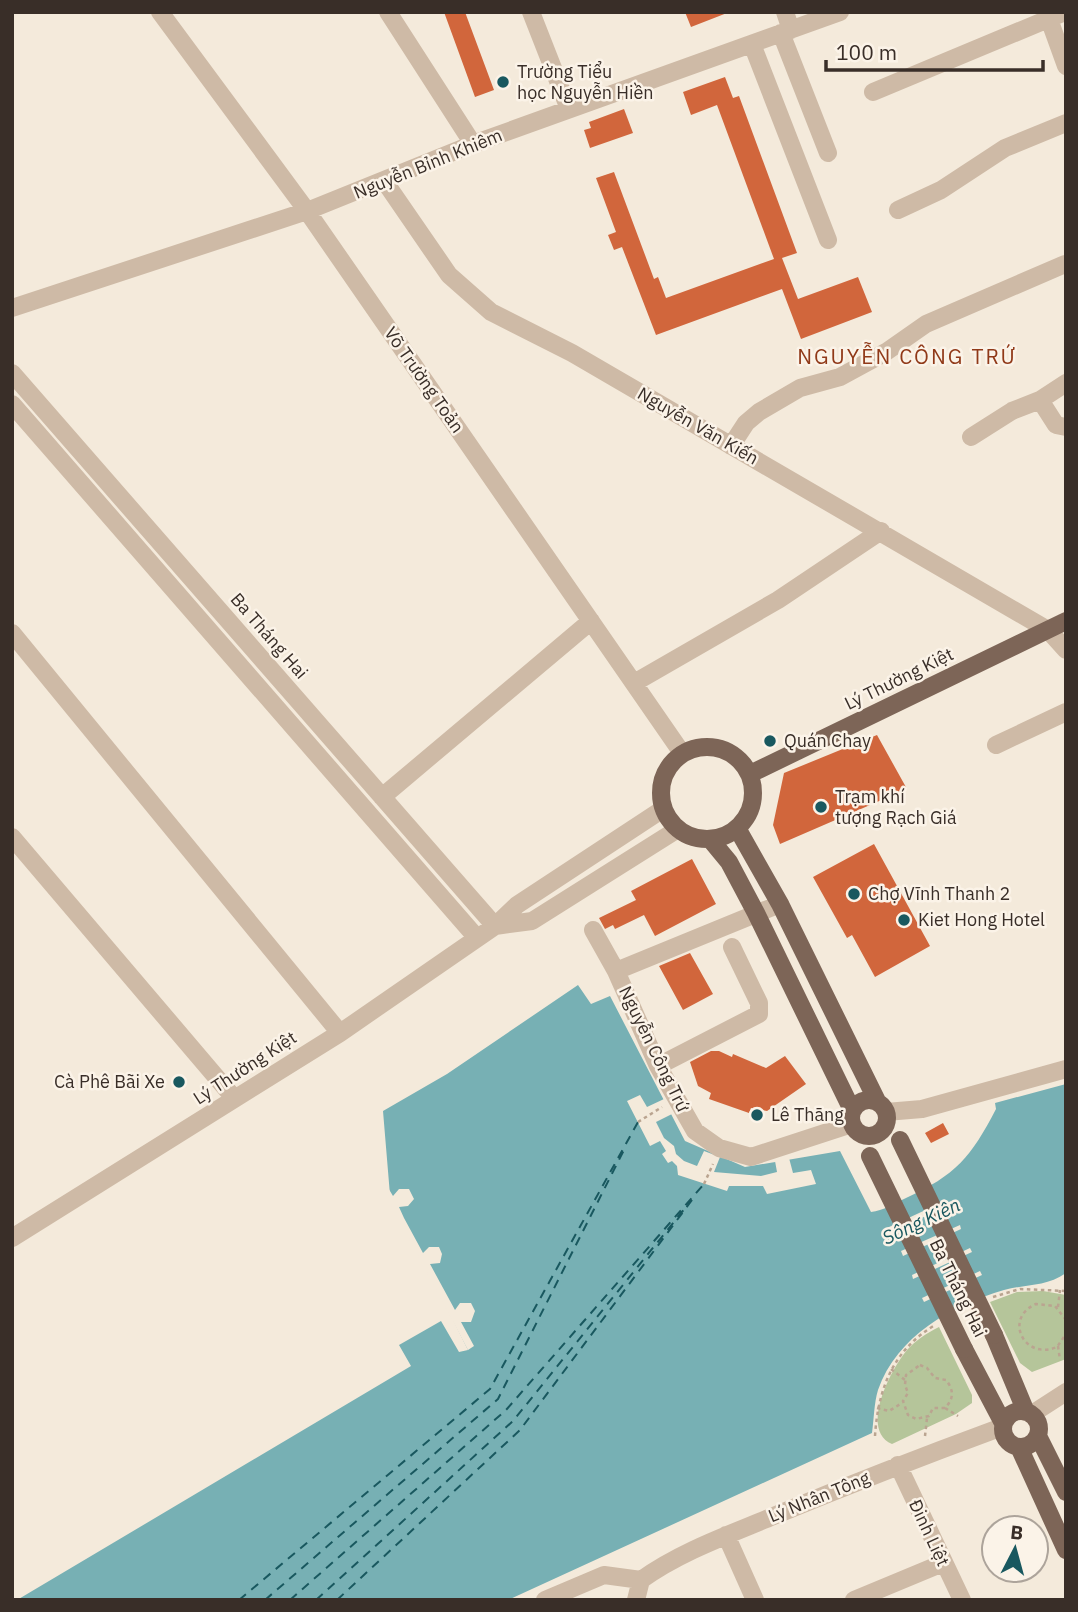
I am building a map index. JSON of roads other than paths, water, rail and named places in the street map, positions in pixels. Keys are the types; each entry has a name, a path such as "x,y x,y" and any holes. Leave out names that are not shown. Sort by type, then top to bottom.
{"main road":[{"name":"Lý Thường Kiệt","path":"750,774 1066,621"},
{"path":"697,747 728,751 741,761 750,774 753,803 737,828 710,839 699,838 678,829 663,809 660,793 663,778 670,764 682,753 697,747"},
{"name":"Ba Tháng Hai","path":"737,828 780,904 883,1111 901,1140 1029,1413"},
{"name":"Ba Tháng Hai","path":"710,839 729,862 756,913 870,1156 1003,1425"},
{"path":"861,1102 883,1111 883,1129 873,1136 854,1122 861,1102"},
{"path":"1019,1447 1034,1442 1038,1436 1039,1427 1029,1413 1014,1412 1003,1425 1005,1439 1019,1447 1066,1550"},
{"path":"1038,1436 1066,1492"}],"street":[{"name":"Võ Trường Toản","path":"160,12 307,211 682,753"},
{"path":"388,12 473,144"},
{"path":"531,12 569,109"},
{"path":"785,12 786,32 828,153"},
{"name":"Nguyễn Bỉnh Khiêm","path":"12,308 307,211 385,182 473,144 786,32 820,15 841,12"},
{"path":"873,92 1057,16 1066,66"},
{"path":"752,44 828,240"},
{"path":"898,210 941,190 1005,148 1066,122"},
{"name":"Nguyễn Văn Kiến","path":"385,182 449,275 491,312 572,353 881,531 1048,630 1066,650"},
{"path":"732,446 746,423 759,412 800,388 839,377 886,352 926,324 1065,264"},
{"name":"Ba Tháng Hai","path":"12,373 495,926"},
{"path":"971,437 1012,411 1040,400 1066,383"},
{"path":"1040,400 1056,425 1066,427"},
{"path":"12,404 477,938"},
{"path":"634,684 778,600 881,531"},
{"path":"382,797 591,621"},
{"path":"223,645 239,633"},
{"path":"16,643 340,1033"},
{"path":"996,745 1066,712"},
{"name":"Lý Thường Kiệt","path":"12,1238 340,1033 495,926 517,905 663,809"},
{"path":"495,926 532,920 678,829"},
{"path":"12,836 234,1098"},
{"path":"616,971 780,904"},
{"name":"Nguyễn Công Trứ","path":"593,930 616,971 658,1066 695,1131 719,1148 751,1157 854,1122"},
{"path":"658,1066 759,1014 759,1003 732,947"},
{"path":"883,1111 922,1110 1066,1069"},
{"path":"1029,1413 1066,1392"},
{"name":"Lý Nhân Tông","path":"641,1580 659,1567 726,1535 1003,1425"},
{"name":"Đinh Liệt","path":"898,1465 962,1600"},
{"path":"726,1535 755,1600"},
{"path":"854,1600 943,1563"},
{"path":"545,1600 604,1575 641,1580 636,1600"}],"water":[{"name":"Sông Kiên","path":"578,985 591,1004 610,996 685,1141 745,1167 840,1151 871,1212 923,1190 950,1172 978,1140 996,1109 995,1103 1066,1084 1066,1273 1051,1281 984,1296 929,1325 898,1354 887,1371 878,1390 872,1433 508,1600 17,1600 411,1366 399,1345 441,1321 459,1352 468,1350 390,1195 383,1111 447,1074","holes":["947,1200 950,1205 891,1232 889,1227","960,1225 961,1229 903,1256 901,1251","970,1248 972,1252 913,1279 912,1275","980,1271 982,1275 924,1302 922,1298"]}],"place":[{"name":"Trường Tiểu học Nguyễn Hiền","path":"503,82"},
{"name":"Quán Chay","path":"770,741"},
{"name":"Trạm khí tượng Rạch Giá","path":"821,807"},
{"name":"Chợ Vĩnh Thanh 2","path":"854,894"},
{"name":"Kiet Hong Hotel","path":"904,920"},
{"name":"Cà Phê Bãi Xe","path":"179,1082"},
{"name":"Lê Thāng","path":"757,1115"}],"district":[{"name":"NGUYỄN CÔNG TRỨ","path":"907,357"}]}
